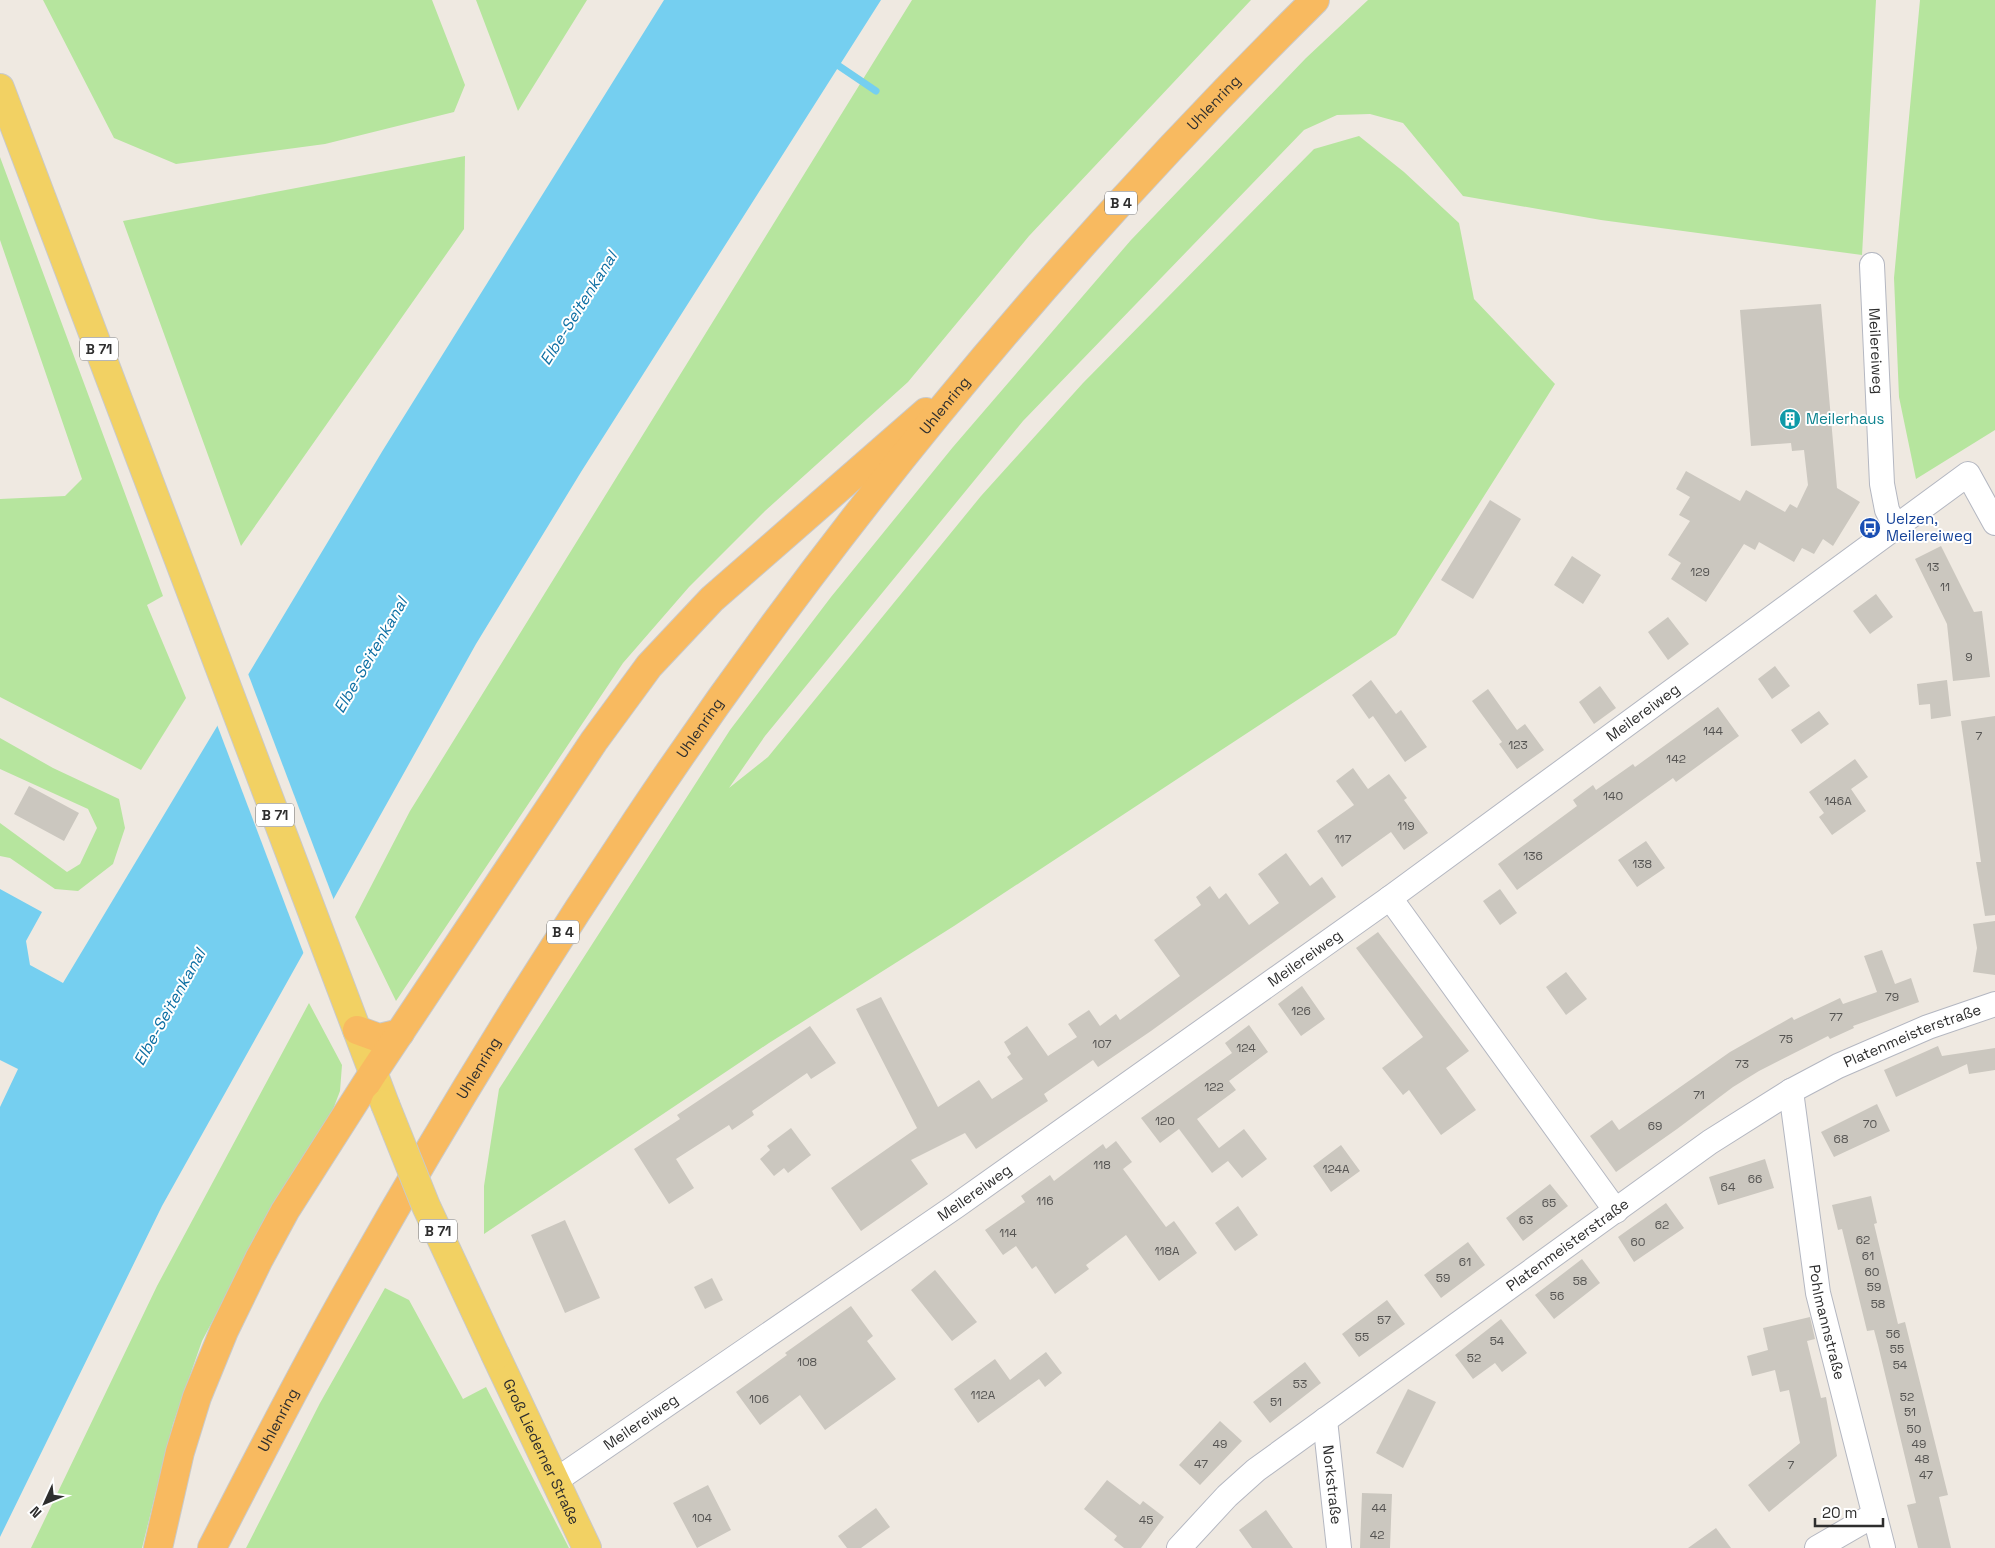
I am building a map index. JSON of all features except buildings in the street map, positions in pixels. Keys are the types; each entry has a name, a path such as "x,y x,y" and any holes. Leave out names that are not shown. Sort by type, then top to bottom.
{"highway":[{"name":"Uhlenring","path":"215,1543 356,1277 510,1017 639,817 777,622 886,480 1071,259 1164,155 1315,0"},
{"path":"158,1548 180,1452 197,1397 224,1331 259,1259 285,1211 373,1073 594,741 649,666 712,599 974,373"},
{"path":"354,1024 378,1038 400,1033"}],"main road":[{"name":"B 71","path":"0,88 373,1073"},
{"name":"Groß Liederner Straße","path":"373,1073 426,1206 587,1548"}],"street":[{"name":"Meilereiweg","path":"1872,265 1882,484 1887,510 1895,526"},
{"name":"Meilereiweg","path":"555,1480 956,1206 1390,898 1968,474 1995,523"},
{"path":"1390,898 1616,1211"},
{"name":"Platenmeisterstraße","path":"1179,1548 1227,1496 1256,1470 1710,1142 1791,1091 1886,1043 1928,1026 1995,1004"},
{"name":"Pohlmannstraße","path":"1791,1091 1818,1294 1883,1548"},
{"name":"Norkstraße","path":"1325,1420 1339,1548"},
{"path":"1817,1548 1874,1515"}],"green space":[{"path":"43,0 432,0 465,85 454,112 325,144 176,164 114,138"},
{"path":"476,0 587,0 518,111"},
{"path":"912,0 1251,0 1029,236 908,382 765,511 689,587 623,663 396,1001 355,917 410,811"},
{"path":"1368,0 1876,0 1862,255 1601,220 1463,196 1403,123 1370,114 1337,115 1304,130 1023,421 765,736 729,788 768,757 981,496 1083,383 1314,149 1359,136 1404,172 1459,223 1474,299 1555,384 1396,635 954,926 769,1043 484,1234 484,1186 499,1089 730,730 831,597 953,447 1131,240 1306,58"},
{"path":"1920,0 1995,0 1995,430 1916,479 1899,397 1894,278"},
{"path":"465,156 464,229 241,546 123,221"},
{"path":"0,157 163,596 147,605 186,698 141,770 0,697 0,499 65,496 82,479 0,240"},
{"path":"0,738 53,768 119,799 125,828 113,864 78,891 55,889 10,858 0,856 0,823 67,872 80,864 97,828 88,809 0,769"},
{"path":"309,1003 342,1065 340,1091 329,1120 272,1208 202,1341 173,1424 142,1548 31,1548 157,1286"},
{"path":"385,1288 409,1300 463,1399 486,1387 569,1548 246,1548 320,1403"}],"water":[{"name":"Elbe-Seitenkanal","path":"664,0 881,0 581,472 476,644 162,1206 0,1537 0,1107 18,1069 0,1060 0,889 42,912 26,941 30,965 63,983 383,450"}],"pier":[{"path":"247,671 335,903 305,957 216,722"}],"waterway":[{"path":"839,66 876,91"}],"place":[{"name":"Meilerhaus","path":"1790,419"},
{"name":"Uelzen, Meilereiweg","path":"1870,528"}]}
